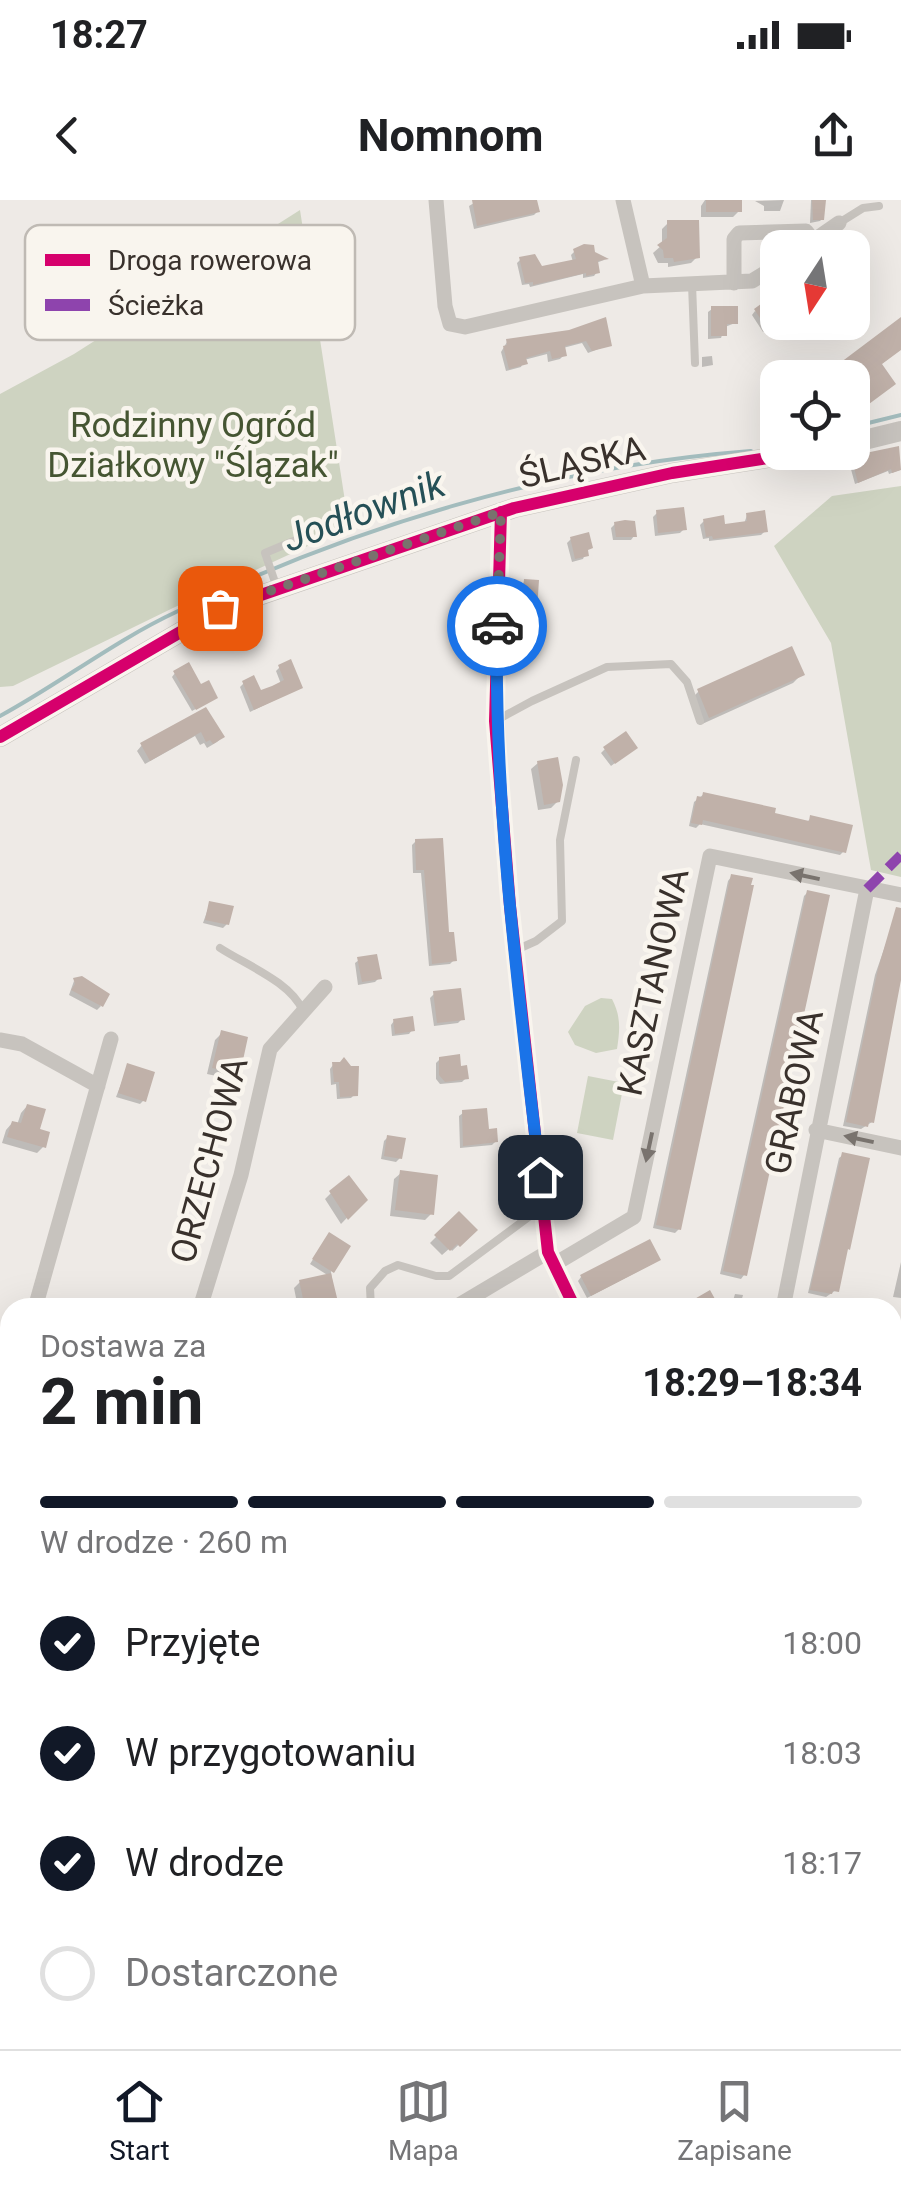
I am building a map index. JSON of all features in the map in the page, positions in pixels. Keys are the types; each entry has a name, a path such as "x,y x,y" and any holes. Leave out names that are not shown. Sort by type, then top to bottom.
{"street":[{"path":"436,200 450,324 464,327 642,286 752,282 760,277"},
{"path":"623,200 642,286"},
{"path":"829,230 839,223"},
{"path":"734,283 734,239 739,232 760,232"},
{"path":"870,439 901,432"},
{"name":"ŚLĄSKA","path":"0,737 220,608 276,583 580,491 760,460"},
{"path":"501,512 496,721 510,906 550,1259 570,1298"},
{"name":"KASZTANOWA","path":"550,1259 634,1217 710,856 901,895"},
{"name":"GRABOWA","path":"784,1298 867,889"},
{"name":"ORZECHOWA","path":"203,1298 241,1175 270,1049 325,988"},
{"path":"38,1298 111,1038"},
{"path":"0,1040 22,1044 98,1086"},
{"path":"816,1130 901,1148"},
{"path":"474,1298 550,1259"}],"lane":[{"path":"839,223 864,208 879,206"},
{"path":"692,284 695,363"},
{"path":"276,583 265,554 296,540"},
{"path":"496,721 532,700 607,667 643,663 671,664 687,682 700,720"},
{"path":"516,950 536,941 562,921 560,840 576,760"},
{"path":"220,948 288,991 303,1011"},
{"path":"370,1298 370,1288 398,1265 449,1276 543,1206"}],"green space":[{"name":"Rodzinny Ogród Działkowy \"Ślązak\"","path":"300,210 302,225 276,225"},
{"name":"Rodzinny Ogród Działkowy \"Ślązak\"","path":"96,340 320,340 349,527 13,686 0,687 0,394"},
{"path":"901,486 901,877 871,870 831,643 774,546 832,496"},
{"path":"601,998 612,999 619,1036 617,1049 596,1053 575,1045 568,1032 585,1006"},
{"path":"588,1076 624,1083 613,1140 577,1133"}],"building":[{"path":"472,200 537,200 540,212 477,226"},
{"path":"706,200 742,200 742,212 706,212"},
{"path":"812,200 826,200 824,220 813,220"},
{"path":"667,220 699,220 700,258 674,262 673,258 664,258 657,245 667,238"},
{"path":"594,245 595,252 609,259 598,261 600,273 533,285 525,283 519,257 535,254 542,266 576,259 573,249"},
{"path":"711,306 738,306 738,324 727,324 727,336 711,336"},
{"path":"606,317 612,346 592,351 586,341 565,346 567,356 552,359 550,351 526,358 528,364 509,369 503,346 507,345 506,339 569,330"},
{"path":"901,317 901,350 882,364 896,384 870,403 870,360 844,360"},
{"path":"899,446 901,470 892,473 891,469 858,483 855,470 870,470 870,452"},
{"path":"684,507 687,530 658,533 656,510"},
{"path":"765,510 768,532 706,537 703,519 724,515 725,524 747,521 746,513"},
{"path":"635,521 637,537 616,537 614,522"},
{"path":"589,532 593,548 588,550 589,556 575,559 570,537"},
{"path":"524,579 539,580 537,610 521,609"},
{"path":"792,646 805,675 709,718 697,689"},
{"path":"291,659 303,688 254,710 242,681 254,675 261,690 272,686 284,680 278,665"},
{"path":"189,662 201,684 209,680 218,698 196,710 173,671"},
{"path":"206,707 225,737 213,744 210,740 206,742 201,732 150,761 140,743"},
{"path":"626,731 638,748 615,764 603,747"},
{"path":"558,757 563,785 560,802 544,805 537,761"},
{"path":"703,792 776,808 775,813 809,821 810,815 853,825 846,853 703,820 702,825 691,823 697,796 702,797"},
{"path":"443,838 449,932 454,932 457,961 432,964 424,870 416,870 415,839"},
{"path":"731,874 753,878 754,885 681,1230 656,1225"},
{"path":"807,890 830,895 747,1276 723,1271"},
{"path":"209,901 234,906 229,925 205,920"},
{"path":"896,907 901,908 901,980 874,1123 869,1122 868,1127 846,1122 878,969"},
{"path":"377,954 382,979 362,982 357,957"},
{"path":"82,976 110,994 103,1007 71,990 73,978"},
{"path":"461,988 465,1020 437,1023 433,991"},
{"path":"413,1016 415,1031 395,1034 393,1019"},
{"path":"221,1030 248,1037 240,1074 212,1068"},
{"path":"460,1054 461,1066 467,1065 469,1079 445,1082 439,1075 439,1057"},
{"path":"344,1057 351,1066 359,1066 358,1096 340,1097 339,1082 334,1082 332,1062 340,1062"},
{"path":"127,1063 155,1072 146,1102 118,1093"},
{"path":"27,1104 46,1109 40,1129 50,1132 46,1148 7,1137 12,1121 21,1123"},
{"path":"487,1108 489,1129 497,1128 498,1142 463,1146 462,1110"},
{"path":"387,1135 406,1138 402,1159 384,1156"},
{"path":"842,1152 870,1158 839,1292 832,1294 810,1290"},
{"path":"400,1170 438,1175 434,1215 395,1210"},
{"path":"349,1175 368,1200 348,1220 329,1191"},
{"path":"459,1211 478,1230 450,1251 434,1235"},
{"path":"329,1232 351,1246 334,1273 312,1259"},
{"path":"650,1239 661,1260 591,1296 580,1275"},
{"path":"331,1273 337,1298 303,1298 299,1280"},
{"path":"710,1290 714,1298 696,1298"}],"waterway":[{"name":"Jodłownik","path":"870,423 901,415"},
{"name":"Jodłownik","path":"0,716 176,612 244,581 385,527 456,505 603,470 751,451"}],"marked path":[{"path":"867,889 901,855"}],"cycle path":[{"path":"0,737 220,609 514,508 672,473 760,459"},
{"path":"501,512 495,721 510,906 548,1252 570,1298"}],"way so far":[{"path":"220,608 501,512 497,626"}],"route":[{"path":"497,626 497,751 540,1177"}]}
